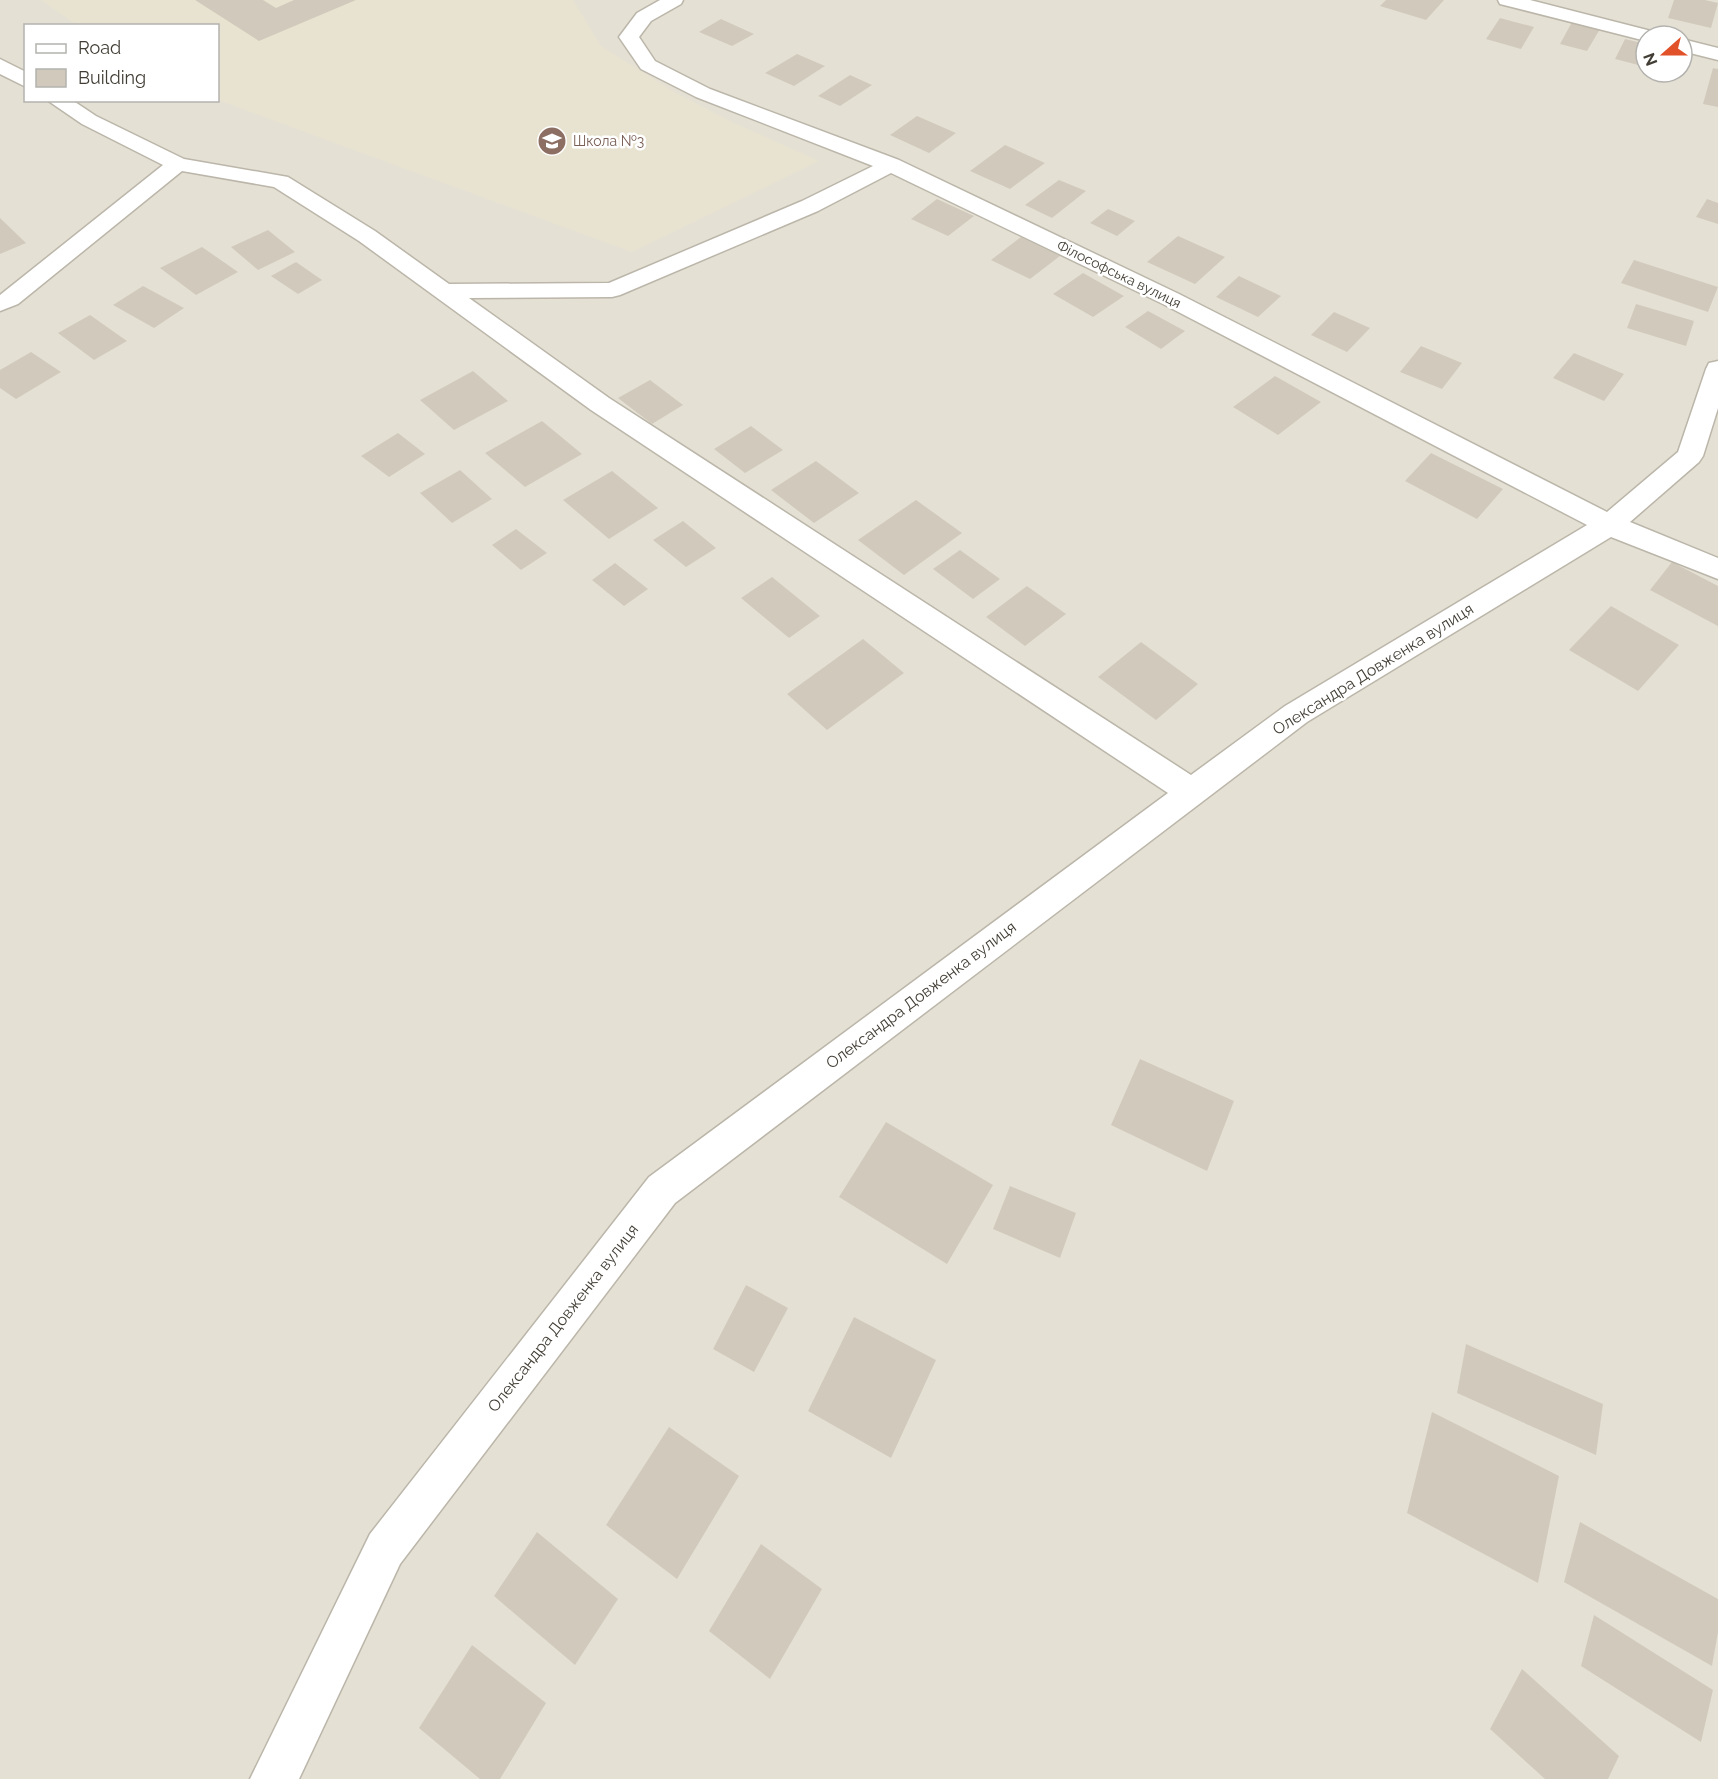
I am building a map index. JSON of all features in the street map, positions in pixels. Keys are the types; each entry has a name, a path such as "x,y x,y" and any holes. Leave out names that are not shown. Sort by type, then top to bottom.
{"street":[{"name":"Філософська вулиця","path":"674,0 644,17 629,37 648,65 703,93 891,165 1172,299 1609,525 1718,569"},
{"path":"1507,0 1634,33"},
{"path":"1694,48 1718,54"},
{"path":"0,65 24,80"},
{"path":"60,102 89,120 178,164 280,182 367,236 600,404 1192,792"},
{"path":"0,304 10,299 178,164"},
{"path":"445,291 612,290 810,206 891,165"},
{"name":"Олександра Довженка вулиця","path":"274,1779 385,1549 662,1190 1296,714 1609,525 1690,456 1718,369"}],"shaded area":[{"path":"0,0 1718,0 1718,1779 0,1779"},
{"name":"Школа №3","path":"41,0 573,0 601,46 674,92 732,122 819,161 632,252 219,100 219,24 76,24"}],"building":[{"path":"195,0 263,0 276,8 294,0 356,0 259,41"},
{"path":"1386,0 1444,0 1426,20 1380,6"},
{"path":"1674,0 1705,0 1718,3 1711,28 1668,18"},
{"path":"1500,18 1534,27 1521,49 1486,39"},
{"path":"721,19 754,34 732,46 699,32"},
{"path":"1572,22 1600,29 1587,51 1560,44"},
{"path":"1625,39 1634,41 1634,64 1615,59"},
{"path":"797,54 825,66 794,86 765,73"},
{"path":"1713,68 1718,69 1718,107 1703,104"},
{"path":"850,75 872,85 840,106 818,96"},
{"path":"917,116 956,133 929,153 890,135"},
{"path":"1005,145 1045,163 1010,189 970,171"},
{"path":"1059,180 1086,191 1052,218 1025,205"},
{"path":"937,199 974,216 948,236 911,219"},
{"path":"1707,199 1718,203 1718,224 1696,217"},
{"path":"1108,209 1135,221 1117,236 1090,223"},
{"path":"0,218 26,243 0,254"},
{"path":"268,230 295,252 258,270 231,247"},
{"path":"1178,236 1225,257 1195,284 1147,262"},
{"path":"1021,237 1060,256 1030,279 991,260"},
{"path":"202,247 238,272 196,295 160,268"},
{"path":"1634,260 1718,287 1708,312 1621,283"},
{"path":"296,262 322,280 298,294 271,276"},
{"path":"1083,273 1124,296 1093,317 1053,294"},
{"path":"1239,276 1281,296 1258,317 1216,297"},
{"path":"143,286 184,308 154,328 113,305"},
{"path":"1636,304 1694,321 1686,346 1627,328"},
{"path":"1148,311 1185,331 1161,349 1125,327"},
{"path":"1334,312 1370,328 1347,352 1311,335"},
{"path":"90,315 127,341 94,360 58,333"},
{"path":"1421,346 1462,363 1442,389 1400,372"},
{"path":"31,352 61,372 16,399 0,388 0,370"},
{"path":"1574,353 1624,374 1604,401 1553,378"},
{"path":"473,371 508,401 454,430 420,400"},
{"path":"1275,376 1321,402 1278,435 1233,407"},
{"path":"650,380 683,405 652,424 618,398"},
{"path":"542,421 582,454 525,487 485,453"},
{"path":"751,426 783,450 745,473 714,449"},
{"path":"398,433 425,454 389,477 361,456"},
{"path":"1431,453 1503,489 1477,519 1405,481"},
{"path":"816,461 859,493 814,523 771,490"},
{"path":"460,470 492,499 452,523 420,493"},
{"path":"612,471 658,508 609,539 563,500"},
{"path":"916,500 962,533 904,575 858,540"},
{"path":"683,521 716,548 686,567 653,540"},
{"path":"516,529 547,553 521,570 492,545"},
{"path":"960,550 1000,579 973,599 933,569"},
{"path":"1672,562 1718,586 1718,626 1650,590"},
{"path":"615,563 648,589 624,606 592,580"},
{"path":"772,577 820,616 789,638 741,598"},
{"path":"1027,586 1066,614 1025,646 986,617"},
{"path":"1611,606 1679,645 1638,691 1569,650"},
{"path":"863,639 904,673 827,730 787,694"},
{"path":"1141,642 1198,684 1156,720 1098,677"},
{"path":"1140,1059 1234,1101 1207,1171 1111,1125"},
{"path":"886,1122 993,1185 947,1264 839,1197"},
{"path":"1010,1186 1076,1213 1060,1258 993,1229"},
{"path":"746,1285 788,1308 754,1372 713,1349"},
{"path":"854,1317 936,1360 891,1458 808,1411"},
{"path":"1466,1344 1603,1404 1596,1455 1457,1393"},
{"path":"1432,1412 1559,1476 1538,1583 1407,1513"},
{"path":"669,1427 739,1476 677,1579 606,1525"},
{"path":"1580,1522 1718,1599 1718,1632 1712,1666 1564,1582"},
{"path":"537,1532 618,1599 575,1665 494,1596"},
{"path":"761,1544 822,1589 770,1679 709,1631"},
{"path":"1594,1615 1713,1690 1701,1742 1581,1666"},
{"path":"472,1645 546,1703 500,1779 480,1779 419,1728"},
{"path":"1522,1669 1619,1756 1608,1779 1545,1779 1490,1729"}],"place":[{"name":"Школа №3","path":"552,141"}]}
